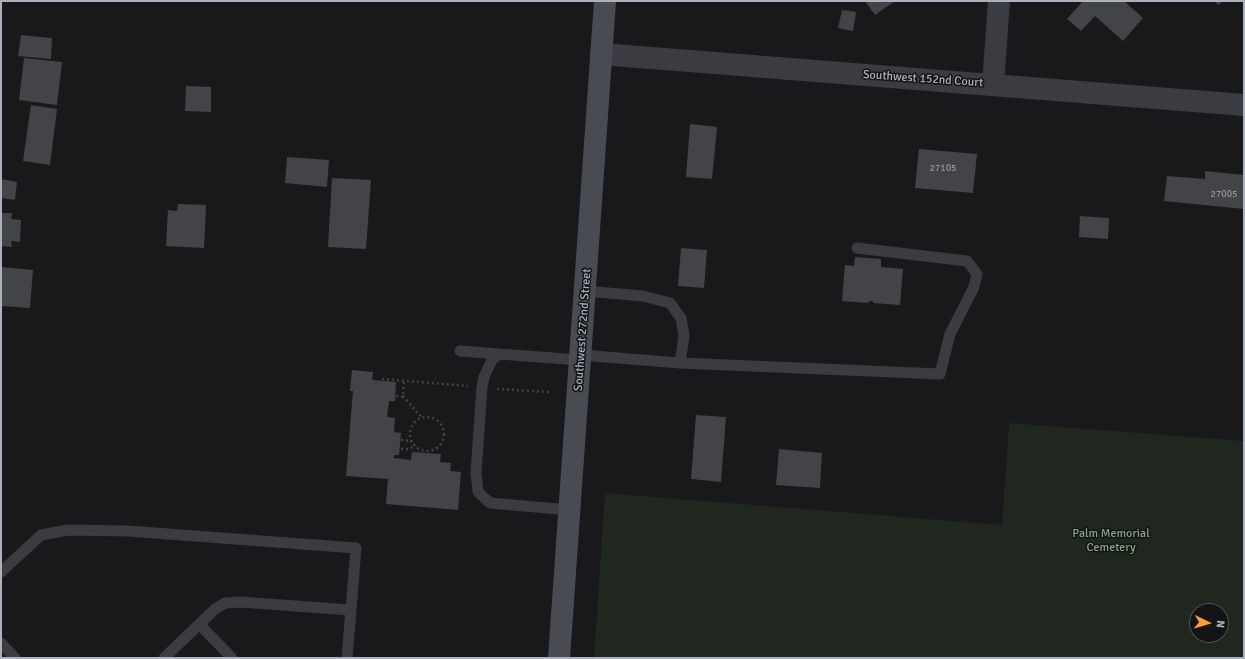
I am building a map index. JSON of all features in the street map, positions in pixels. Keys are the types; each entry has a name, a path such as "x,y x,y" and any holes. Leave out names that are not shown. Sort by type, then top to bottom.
{"street":[{"name":"Southwest 272nd Street","path":"559,658 605,1"},
{"path":"993,85 999,1"},
{"name":"Southwest 152nd Court","path":"601,54 1244,105"}],"lane":[{"path":"460,351 680,363 940,374 950,334 974,287 977,274 967,261 857,248"},
{"path":"585,291 643,296 670,304 681,318 684,336 680,363"},
{"path":"499,354 488,367 482,387 476,473 478,492 490,503 498,505 570,510"},
{"path":"1,572 42,535 68,530 128,531 356,548 347,658"},
{"path":"164,658 215,609 225,603 233,602 350,610"},
{"path":"200,625 232,658"},
{"path":"1,643 15,658"}],"path":[{"path":"382,379 474,387"},
{"path":"404,381 403,396 422,418"},
{"path":"496,389 548,392"},
{"path":"396,396 403,396"},
{"path":"430,417 440,423 444,431 443,439 439,446 431,450 422,450 412,441 410,432 412,427 422,418 430,417"},
{"path":"402,440 412,441"},
{"path":"401,449 410,449 415,445"}],"green space":[{"name":"Palm Memorial Cemetery","path":"1009,423 1244,441 1244,658 594,658 605,493 1002,525"}],"building":[{"path":"865,1 895,1 875,15"},
{"path":"1083,1 1124,1 1143,18 1123,41 1095,16 1081,31 1067,19"},
{"path":"1215,1 1223,1 1218,5"},
{"path":"842,10 856,12 853,31 838,28"},
{"path":"21,35 52,38 51,59 18,56"},
{"path":"24,58 62,62 57,105 19,100"},
{"path":"186,86 211,87 211,112 185,111"},
{"path":"31,105 57,109 50,165 23,161"},
{"path":"690,124 717,127 712,179 686,177"},
{"path":"919,149 977,154 973,193 915,188"},
{"path":"287,157 329,160 327,187 285,183"},
{"path":"1205,171 1244,175 1244,209 1164,201 1167,176 1205,179"},
{"path":"332,178 371,180 366,249 328,247"},
{"path":"1,179 17,182 15,200 1,198"},
{"path":"178,204 206,205 204,248 166,246 168,210 177,211"},
{"path":"1,213 12,213 11,219 21,220 20,242 11,241 12,247 1,246"},
{"path":"1080,216 1109,218 1108,239 1079,237"},
{"path":"681,248 707,250 704,288 678,286"},
{"path":"855,257 881,259 881,267 903,269 900,305 873,303 873,301 869,301 869,303 842,301 845,265 854,266"},
{"path":"1,267 33,270 30,308 1,306"},
{"path":"352,370 373,372 372,380 396,382 395,401 389,401 387,417 395,418 394,432 401,433 399,455 394,455 394,458 411,460 412,452 441,454 440,462 451,463 450,471 461,472 458,510 386,504 388,479 346,476 353,391 350,391"},
{"path":"696,415 726,417 721,482 691,479"},
{"path":"779,449 822,453 820,488 776,485"}]}
